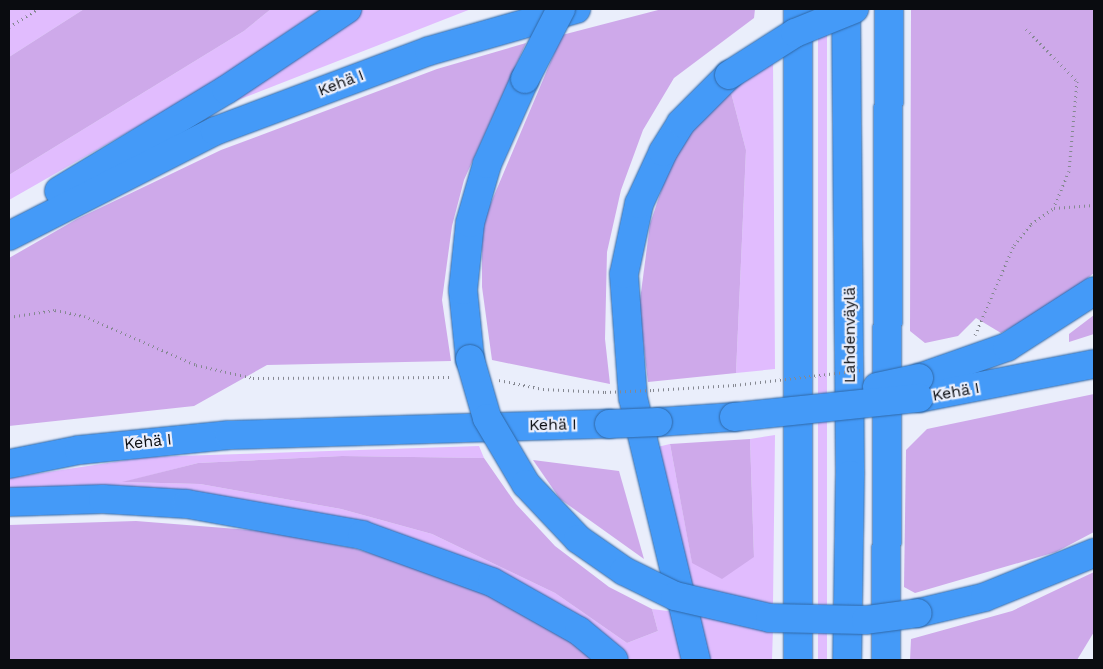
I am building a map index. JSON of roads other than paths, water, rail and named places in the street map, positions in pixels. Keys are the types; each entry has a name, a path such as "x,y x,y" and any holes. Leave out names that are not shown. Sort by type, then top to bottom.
{"highway":[{"path":"9,228 80,176 226,90 347,9"},
{"path":"561,9 525,79 487,164 470,223 463,290 464,368 487,418 526,484 578,539 624,571 674,596 770,618 866,620 918,613 985,597 1094,552"},
{"name":"Kehä I","path":"9,236 216,131 429,51 576,9"},
{"path":"798,9 798,660"},
{"name":"Lahdenväylä","path":"846,9 850,466 847,660"},
{"path":"696,660 633,398 624,274 640,204 663,152 681,124 729,75 795,33 854,9"},
{"path":"886,660 888,9"},
{"path":"919,388 1024,338 1094,291"},
{"name":"Kehä I","path":"9,464 79,450 229,435 658,422 822,409 868,389 919,388 1094,364"},
{"path":"9,502 103,500 187,504 362,535 492,582 579,631 614,660"}]}
